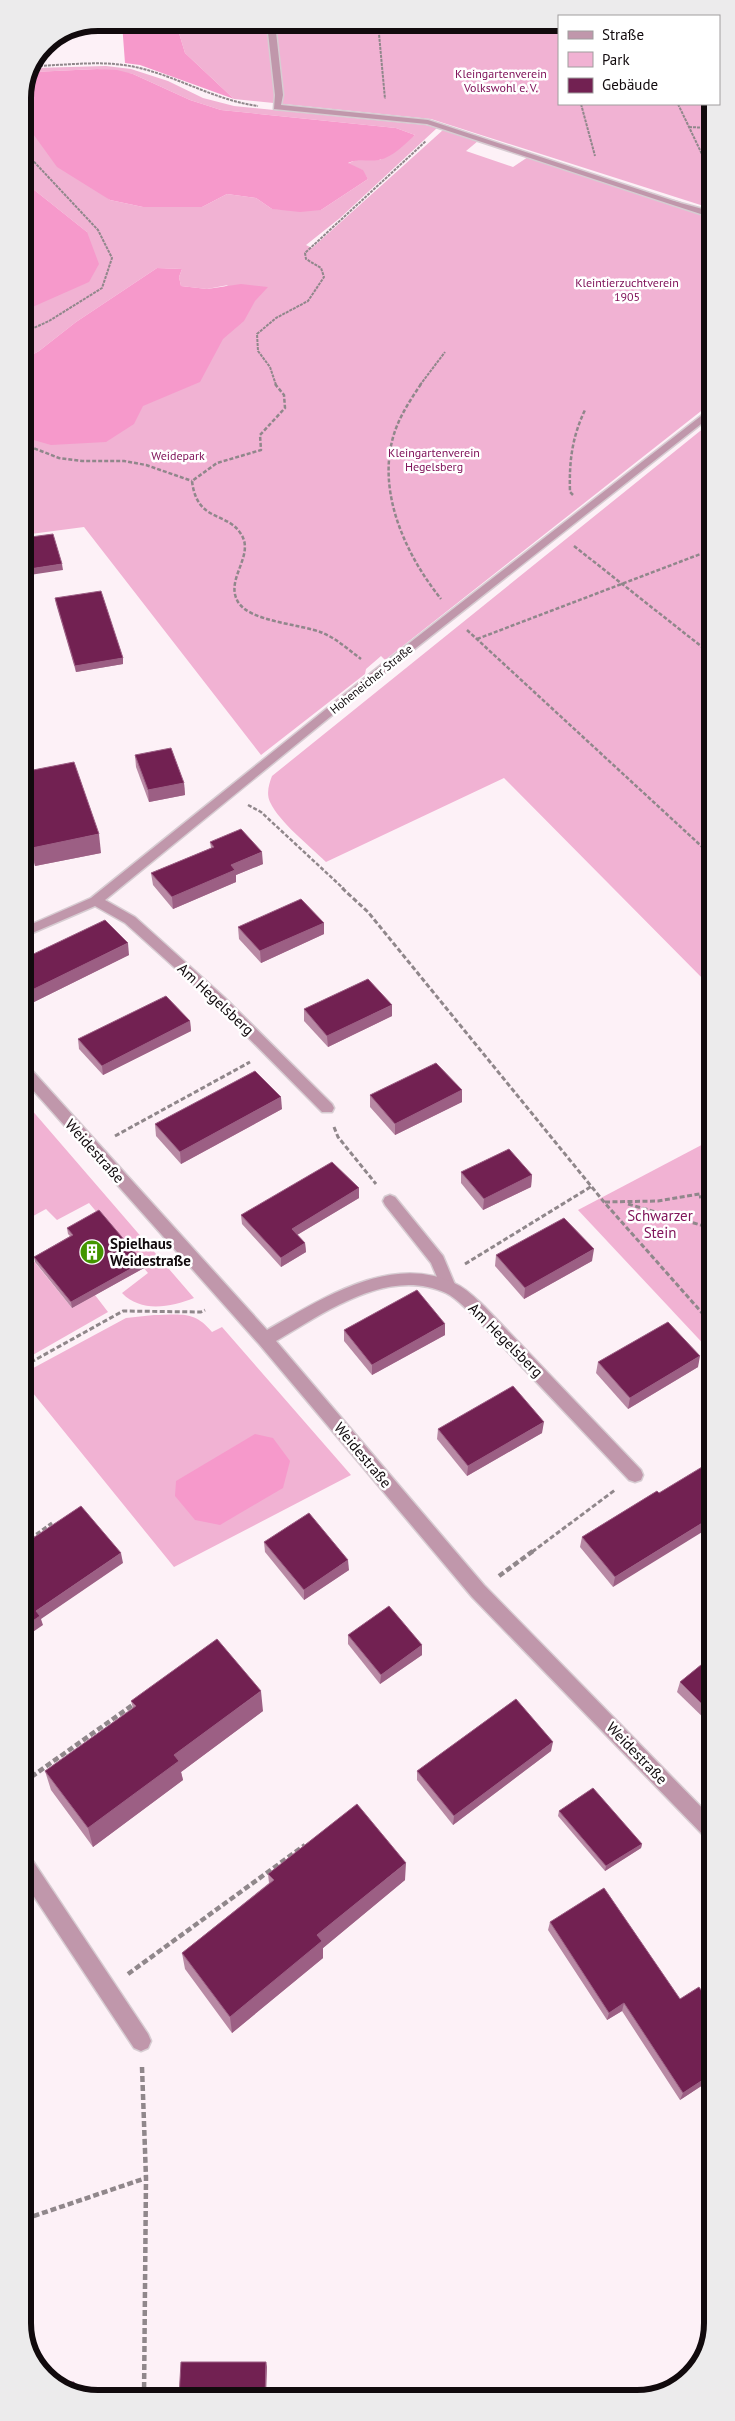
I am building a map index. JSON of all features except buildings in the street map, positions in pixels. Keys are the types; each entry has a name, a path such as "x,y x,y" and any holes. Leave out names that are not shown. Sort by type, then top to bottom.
{"street":[{"path":"272,31 279,95 277,107 428,122 704,212"},
{"name":"Hoheneicher Straße","path":"31,930 96,901 380,671 704,417"},
{"name":"Am Hegelsberg","path":"96,901 130,920 219,1000 327,1108"},
{"name":"Weidestraße","path":"31,1079 265,1339 478,1591 704,1823"},
{"path":"390,1201 438,1260 448,1287"},
{"name":"Am Hegelsberg","path":"265,1339 349,1293 382,1282 415,1279 448,1287 478,1310 635,1475"},
{"path":"31,1875 141,2041"}],"path":[{"path":"379,31 385,102"},
{"path":"40,66 107,64 135,67 175,80 220,100 236,104 277,107"},
{"path":"581,105 598,167 594,175"},
{"path":"678,105 704,159"},
{"path":"380,671 324,633 305,626 262,617 244,608 236,600 235,589 246,543 240,531 220,520 197,502 192,490 192,481 205,468 221,460 261,450 260,435 285,408 284,395 274,382 270,367 258,351 257,334 276,318 308,300 324,277 322,268 306,259 305,253 443,126"},
{"path":"688,127 704,128"},
{"path":"31,159 98,230 112,258 102,288 49,322 31,330"},
{"path":"445,352 426,375 404,412 392,442 390,488 402,538 428,584 477,639 704,849"},
{"path":"585,410 574,432 569,464 570,492 580,505 588,508"},
{"path":"31,447 59,458 82,461 124,461 146,465 192,481"},
{"path":"554,535 567,540 704,648"},
{"path":"477,639 704,552"},
{"path":"228,793 261,812 368,912 604,1202 704,1315"},
{"path":"93,1149 270,1051"},
{"path":"327,1108 338,1137 390,1201"},
{"path":"460,1266 592,1186"},
{"path":"692,1197 704,1194"},
{"path":"604,1202 626,1203 704,1196"},
{"path":"626,1203 704,1226"},
{"path":"31,1362 123,1311 201,1312 210,1307"},
{"path":"478,1591 635,1475"},
{"path":"31,1539 52,1523"},
{"path":"31,1777 143,1698"},
{"path":"107,1989 305,1845"},
{"path":"141,2041 146,2178 144,2390"},
{"path":"31,2217 146,2178"}],"green space":[{"name":"Kleingartenverein Volkswohl e. V.","path":"178,31 558,31 558,105 704,105 704,206 431,119 234,99 185,53"},
{"path":"106,66 131,69 168,81 203,98 234,106 426,125 437,128 340,218 306,245 312,248 443,130 478,141 466,151 513,167 528,157 704,216 704,409 385,660 381,656 366,669 365,674 261,755 84,527 31,534 31,394 228,285 207,289 181,286 179,277 182,269 157,268 76,322 31,356 31,305 87,232 31,187 31,131 110,200 143,207 202,207 227,194 256,198 272,209 321,210 368,179 362,170 347,164 358,159 380,160 415,135 396,128 221,110 190,100 133,74 97,69 37,72 39,68"},
{"path":"704,428 704,980 504,778 326,862 288,826 275,810 268,795 272,776"},
{"path":"31,1109 194,1298 166,1306 147,1306 130,1299 122,1293 148,1273 89,1203 57,1220 46,1209 31,1217"},
{"name":"Schwarzer Stein","path":"704,1144 704,1345 578,1210"},
{"path":"31,1258 72,1308 95,1295 108,1312 31,1356"},
{"path":"154,1315 186,1315 199,1320 212,1332 222,1327 351,1475 174,1567 31,1391 31,1369 126,1318"}],"shaded area":[{"path":"123,31 178,31 185,53 234,99 140,65 125,63"},
{"path":"117,70 133,74 190,100 221,110 396,128 415,135 389,156 379,160 348,163 363,170 368,179 321,210 300,212 272,209 256,198 227,194 202,207 143,207 110,200 57,167 31,131 31,99 37,72"},
{"path":"31,187 87,232 99,264 89,282 31,308"},
{"path":"157,268 182,269 179,277 181,286 207,289 241,284 268,287 255,301 244,321 223,339 200,382 143,406 134,424 106,442 51,445 31,439 31,356 76,322"},
{"path":"31,1246 34,1255 31,1269"},
{"path":"255,1434 273,1438 290,1461 283,1488 220,1525 195,1520 175,1496 176,1481"}],"place":[{"name":"Spielhaus Weidestraße","path":"92,1252"}],"park label":[{"name":"Kleintierzuchtverein 1905","path":"627,289"},
{"name":"Weidepark","path":"178,455"},
{"name":"Kleingartenverein Hegelsberg","path":"434,459"}]}
